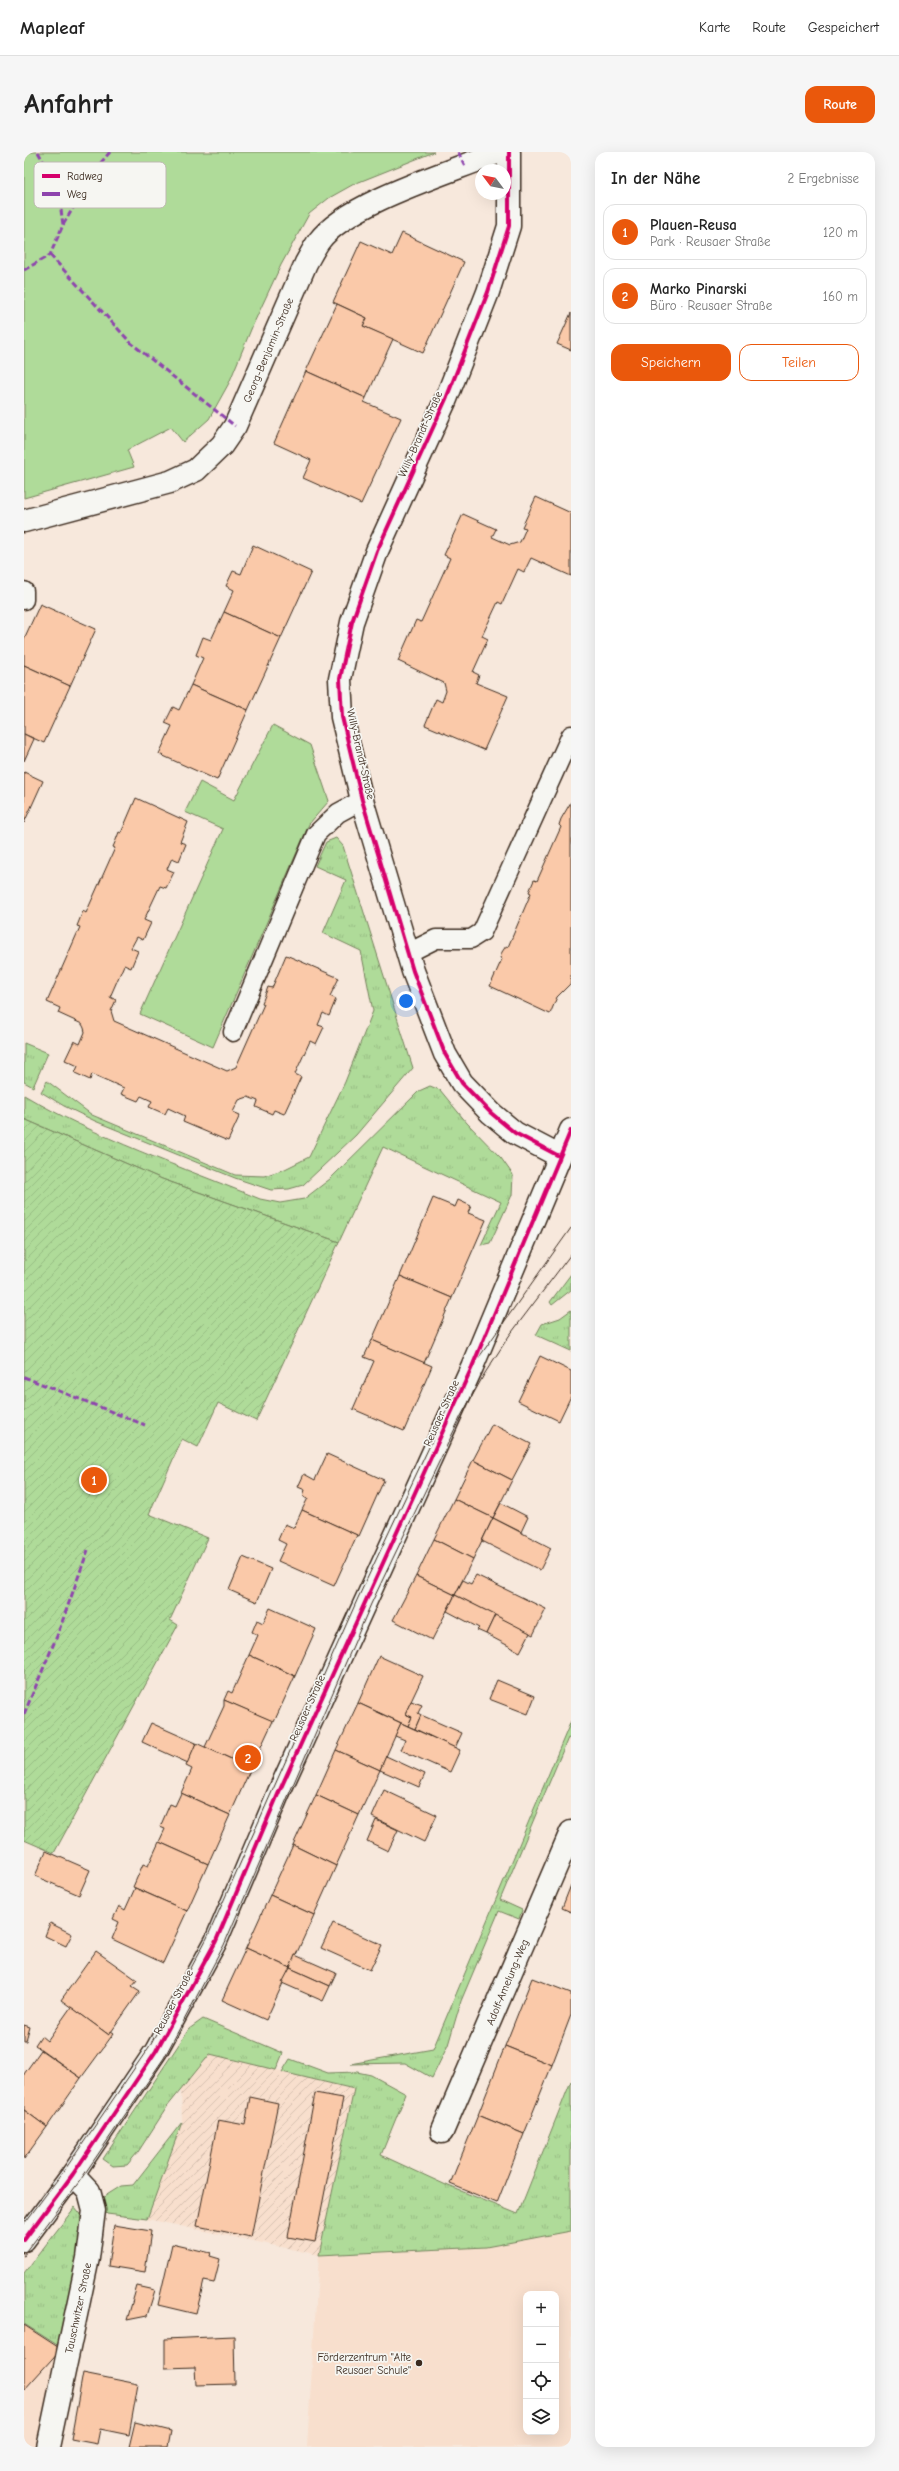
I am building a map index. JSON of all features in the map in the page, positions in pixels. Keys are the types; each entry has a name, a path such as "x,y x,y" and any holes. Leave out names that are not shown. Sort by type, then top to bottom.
{"street":[{"name":"Georg-Benjamin-Straße","path":"24,521 170,482 196,470 222,445 235,426 306,262 319,241 335,226 365,205 499,152"},
{"name":"Willy-Brandt-Straße","path":"509,152 509,226 488,292 446,399 377,551 352,622 340,679 342,717 362,800 408,953 445,1054 462,1084 491,1114 515,1132 559,1156"},
{"name":"Reusaer Straße","path":"24,2240 73,2174 156,2051 216,1941 279,1792 472,1367 571,1130"},
{"name":"Adolf-Amelung-Weg","path":"442,2132 571,1832"},
{"name":"Tauschwitzer Straße","path":"48,2447 88,2258 94,2210 89,2191 73,2174"}],"lane":[{"path":"24,591 24,600"},
{"path":"408,953 436,939 471,939 482,932 571,735"},
{"path":"233,1032 316,834 338,813 362,800"}],"shaded area":[{"path":"211,2054 354,2089 319,2255 147,2219 182,2122 181,2089"},
{"name":"Förderzentrum \"Alte Reusaer Schule\"","path":"571,2231 571,2447 307,2447 319,2255 486,2247"},
{"path":"24,2324 62,2348 38,2447 24,2447"}],"green space":[{"path":"24,152 434,152 354,184 329,198 309,214 281,265 252,327 229,383 209,419 183,442 171,427 127,450 134,467 24,498"},
{"path":"273,725 310,745 329,801 309,824 213,1047 140,1014 223,829 185,812 200,782 234,800"},
{"path":"336,838 343,846 413,1068 356,1135 303,1185 289,1189 271,1190 235,1178 95,1121 64,1106 41,1092 47,1081 92,1115 235,1175 264,1176 285,1169 309,1157 345,1082 373,1011 361,951 323,933 346,880 315,866 326,842"},
{"path":"24,1043 48,1053 33,1087 24,1082"},
{"path":"430,1086 440,1090 467,1123 501,1158 513,1175 512,1195 490,1243 481,1245 501,1202 383,1147 339,1242 162,1179 24,1119 24,1095 80,1125 109,1138 260,1199 280,1203 304,1199 330,1179 419,1091"},
{"path":"24,1119 162,1179 339,1242 256,1421 218,1403 198,1447 182,1439 149,1514 208,1538 170,1620 178,1625 54,1853 24,1840"},
{"path":"571,1274 571,1290 552,1305 550,1302"},
{"path":"571,1310 571,1351 536,1335 542,1324 560,1318"},
{"path":"571,1721 571,1739 568,1738 500,1900 522,1910 519,1919 499,1911 461,2001 448,2045 432,2078 405,2063 350,2064 433,2049"},
{"path":"203,2019 283,2053 276,2070 210,2054 167,2107 138,2152 127,2165 113,2166 103,2159 189,2029"},
{"path":"290,2059 328,2073 357,2072 371,2075 406,2094 381,2155 446,2185 518,2214 571,2081 571,2231 486,2247 319,2255 354,2089 282,2072"},
{"path":"182,2122 147,2219 107,2214 103,2209 102,2198 121,2186 133,2185"},
{"path":"75,2207 83,2217 62,2348 24,2324 24,2273"}],"building":[{"path":"402,233 464,262 423,353 363,326 367,318 333,302 361,241 392,255"},
{"path":"337,304 367,318 363,326 393,339 366,398 306,371"},
{"path":"571,313 571,350 557,344"},
{"path":"306,371 366,398 364,402 401,418 361,504 303,478 311,460 274,443"},
{"path":"536,497 571,513 571,576 531,558 524,572 518,569 502,604 498,602 482,636 488,639 473,672 479,675 476,683 508,696 484,750 425,725 436,699 442,702 446,691 444,683 398,661 416,620 421,622 450,558 444,555 463,514 496,529 492,537 510,545 520,542 526,528 522,527"},
{"path":"253,545 311,572 281,638 224,612 234,590 226,586 233,571 241,574"},
{"path":"40,604 96,629 70,686 24,665 24,639"},
{"path":"224,612 281,638 248,710 191,685 203,658 196,655 203,637 211,640"},
{"path":"24,665 70,686 44,743 24,734"},
{"path":"191,685 248,710 217,780 159,754 172,726 165,723 173,707 179,710"},
{"path":"24,734 34,739 24,761"},
{"path":"24,772 43,781 24,823"},
{"path":"136,798 188,822 180,842 186,844 179,861 172,858 167,869 174,872 166,888 160,886 144,920 151,923 143,940 137,937 131,948 138,951 131,968 124,965 110,997 116,1000 111,1011 114,1021 227,1071 236,1067 264,1004 262,1003 268,987 272,988 286,955 339,978 330,996 336,999 329,1016 323,1013 318,1025 324,1027 316,1044 310,1041 295,1074 301,1077 284,1114 274,1110 272,1114 256,1107 258,1101 248,1097 239,1100 233,1112 240,1115 228,1141 183,1122 185,1116 168,1108 165,1114 149,1107 152,1101 141,1096 138,1101 121,1094 124,1088 92,1074 90,1080 75,1073 78,1066 65,1060 74,1041 80,1044 85,1032 84,1028 82,1024 58,1013 60,1008 47,1002 80,927 77,926 83,911 86,913 115,848 113,847 119,832 121,833"},
{"path":"571,802 571,978 570,984 557,997 550,1014 490,986 502,959 500,958 502,952 506,946 508,947 531,893 529,892 534,880 537,881 561,827 559,825 561,819"},
{"path":"433,1198 455,1207 458,1200 471,1206 468,1213 486,1220 452,1298 400,1276"},
{"path":"400,1276 452,1298 424,1363 372,1340"},
{"path":"372,1340 432,1366 404,1431 353,1409 374,1361 364,1357"},
{"path":"540,1356 571,1371 571,1396 559,1421 518,1401"},
{"path":"492,1424 531,1444 512,1480 473,1460"},
{"path":"327,1454 384,1480 359,1536 302,1510 308,1498 303,1496 305,1490 298,1487 304,1474 315,1480"},
{"path":"473,1460 512,1480 493,1518 454,1499"},
{"path":"454,1499 493,1518 473,1559 434,1539"},
{"path":"501,1503 528,1517 521,1532 493,1518"},
{"path":"302,1510 357,1535 334,1586 278,1561 286,1544 278,1540 285,1524 294,1528"},
{"path":"493,1518 551,1548 540,1570 482,1541"},
{"path":"434,1539 473,1559 455,1595 416,1576"},
{"path":"243,1557 271,1569 257,1602 229,1590"},
{"path":"476,1575 546,1609 533,1635 455,1595 463,1580 471,1584"},
{"path":"416,1576 455,1595 432,1640 393,1620"},
{"path":"455,1595 495,1615 486,1634 477,1630 479,1628 447,1611"},
{"path":"270,1608 316,1629 295,1676 249,1655 258,1635 252,1632 257,1620 263,1623"},
{"path":"495,1615 530,1633 520,1652 486,1634"},
{"path":"249,1655 295,1676 274,1722 224,1700 228,1691 232,1693"},
{"path":"379,1656 423,1676 405,1714 412,1717 408,1726 358,1703"},
{"path":"497,1680 535,1696 528,1714 489,1699"},
{"path":"224,1700 273,1721 251,1768 205,1747 224,1706"},
{"path":"411,1701 422,1705 418,1713 421,1715 415,1729 408,1726 412,1717 405,1714"},
{"path":"358,1703 401,1723 380,1770 336,1750"},
{"path":"421,1715 462,1733 455,1748 415,1729"},
{"path":"151,1723 196,1743 188,1763 142,1742"},
{"path":"401,1723 460,1750 450,1772 401,1750 405,1740 395,1736"},
{"path":"196,1743 251,1768 230,1815 181,1793 192,1769 186,1766"},
{"path":"336,1750 380,1770 359,1815 316,1795"},
{"path":"386,1756 425,1774 419,1787 380,1770"},
{"path":"384,1790 437,1815 424,1842 372,1817"},
{"path":"181,1793 230,1815 208,1864 159,1842 165,1829 160,1827 170,1804 175,1806"},
{"path":"316,1795 359,1815 336,1866 293,1845"},
{"path":"376,1820 398,1830 388,1851 367,1841"},
{"path":"159,1842 208,1864 187,1911 133,1887 143,1864 148,1866"},
{"path":"293,1845 336,1866 314,1915 270,1895"},
{"path":"46,1851 90,1870 79,1895 35,1876"},
{"path":"571,1885 571,1912 562,1908"},
{"path":"135,1888 187,1911 163,1963 112,1939 119,1922 113,1919 119,1906 125,1910"},
{"path":"270,1895 314,1915 290,1968 246,1948"},
{"path":"50,1923 72,1934 66,1946 45,1936"},
{"path":"333,1923 382,1945 370,1970 321,1948"},
{"path":"246,1948 290,1968 266,2020 222,2000"},
{"path":"96,1951 137,1980 132,1986 140,1991 109,2035 61,2000"},
{"path":"295,1955 336,1973 330,1986 290,1968"},
{"path":"290,1968 330,1986 323,2001 282,1983"},
{"path":"532,1978 571,1993 571,2015 552,2065 505,2046"},
{"path":"71,2007 109,2035 111,2031 114,2033 81,2078 35,2045 41,2036 47,2041"},
{"path":"24,2025 30,2027 26,2041 24,2041"},
{"path":"505,2046 552,2065 524,2134 478,2115"},
{"path":"41,2050 81,2078 47,2127 24,2110 24,2074"},
{"path":"315,2093 343,2098 315,2242 288,2237"},
{"path":"250,2097 278,2103 251,2237 197,2226 218,2120 245,2125"},
{"path":"24,2110 47,2127 24,2159"},
{"path":"478,2115 524,2134 497,2203 450,2184"},
{"path":"114,2225 151,2231 145,2272 108,2266"},
{"path":"172,2244 211,2253 210,2256 220,2259 214,2283 204,2281 196,2314 158,2305"},
{"path":"137,2286 155,2290 147,2316 127,2320"},
{"path":"24,2325 61,2349 24,2390"},
{"path":"234,2336 235,2384 196,2385 195,2367 165,2368 165,2339"},
{"path":"83,2373 138,2384 129,2435 100,2429 97,2444 71,2439"},
{"path":"135,2422 171,2431 168,2447 129,2447"}],"tram line":[{"path":"24,2224 66,2168 149,2047 207,1938 358,1598 447,1409 472,1367 571,1228"},
{"path":"24,2255 79,2182 164,2058 224,1945 371,1604 461,1416 485,1373 509,1336 571,1254"}],"marked path":[{"path":"38,152 44,162"},
{"path":"101,162 110,152"},
{"path":"458,152 465,166"},
{"path":"61,208 63,225"},
{"path":"24,270 50,255 63,225 73,208"},
{"path":"50,255 131,343 235,426"},
{"path":"24,1377 145,1425"},
{"path":"24,1714 57,1636 88,1550"}],"cycle path":[{"path":"509,152 509,226 488,292 446,399 377,551 352,622 340,679 342,717 362,800 413,971 445,1054 462,1083 491,1113 515,1133 559,1156"},
{"path":"24,2240 73,2174 156,2051 216,1941 279,1792 472,1367 571,1130"}],"place":[{"name":"Plauen-Reusa","path":"94,1480"},
{"name":"Marko Pinarski","path":"248,1758"},
{"name":"Förderzentrum \"Alte Reusaer Schule\"","path":"419,2363"}]}
